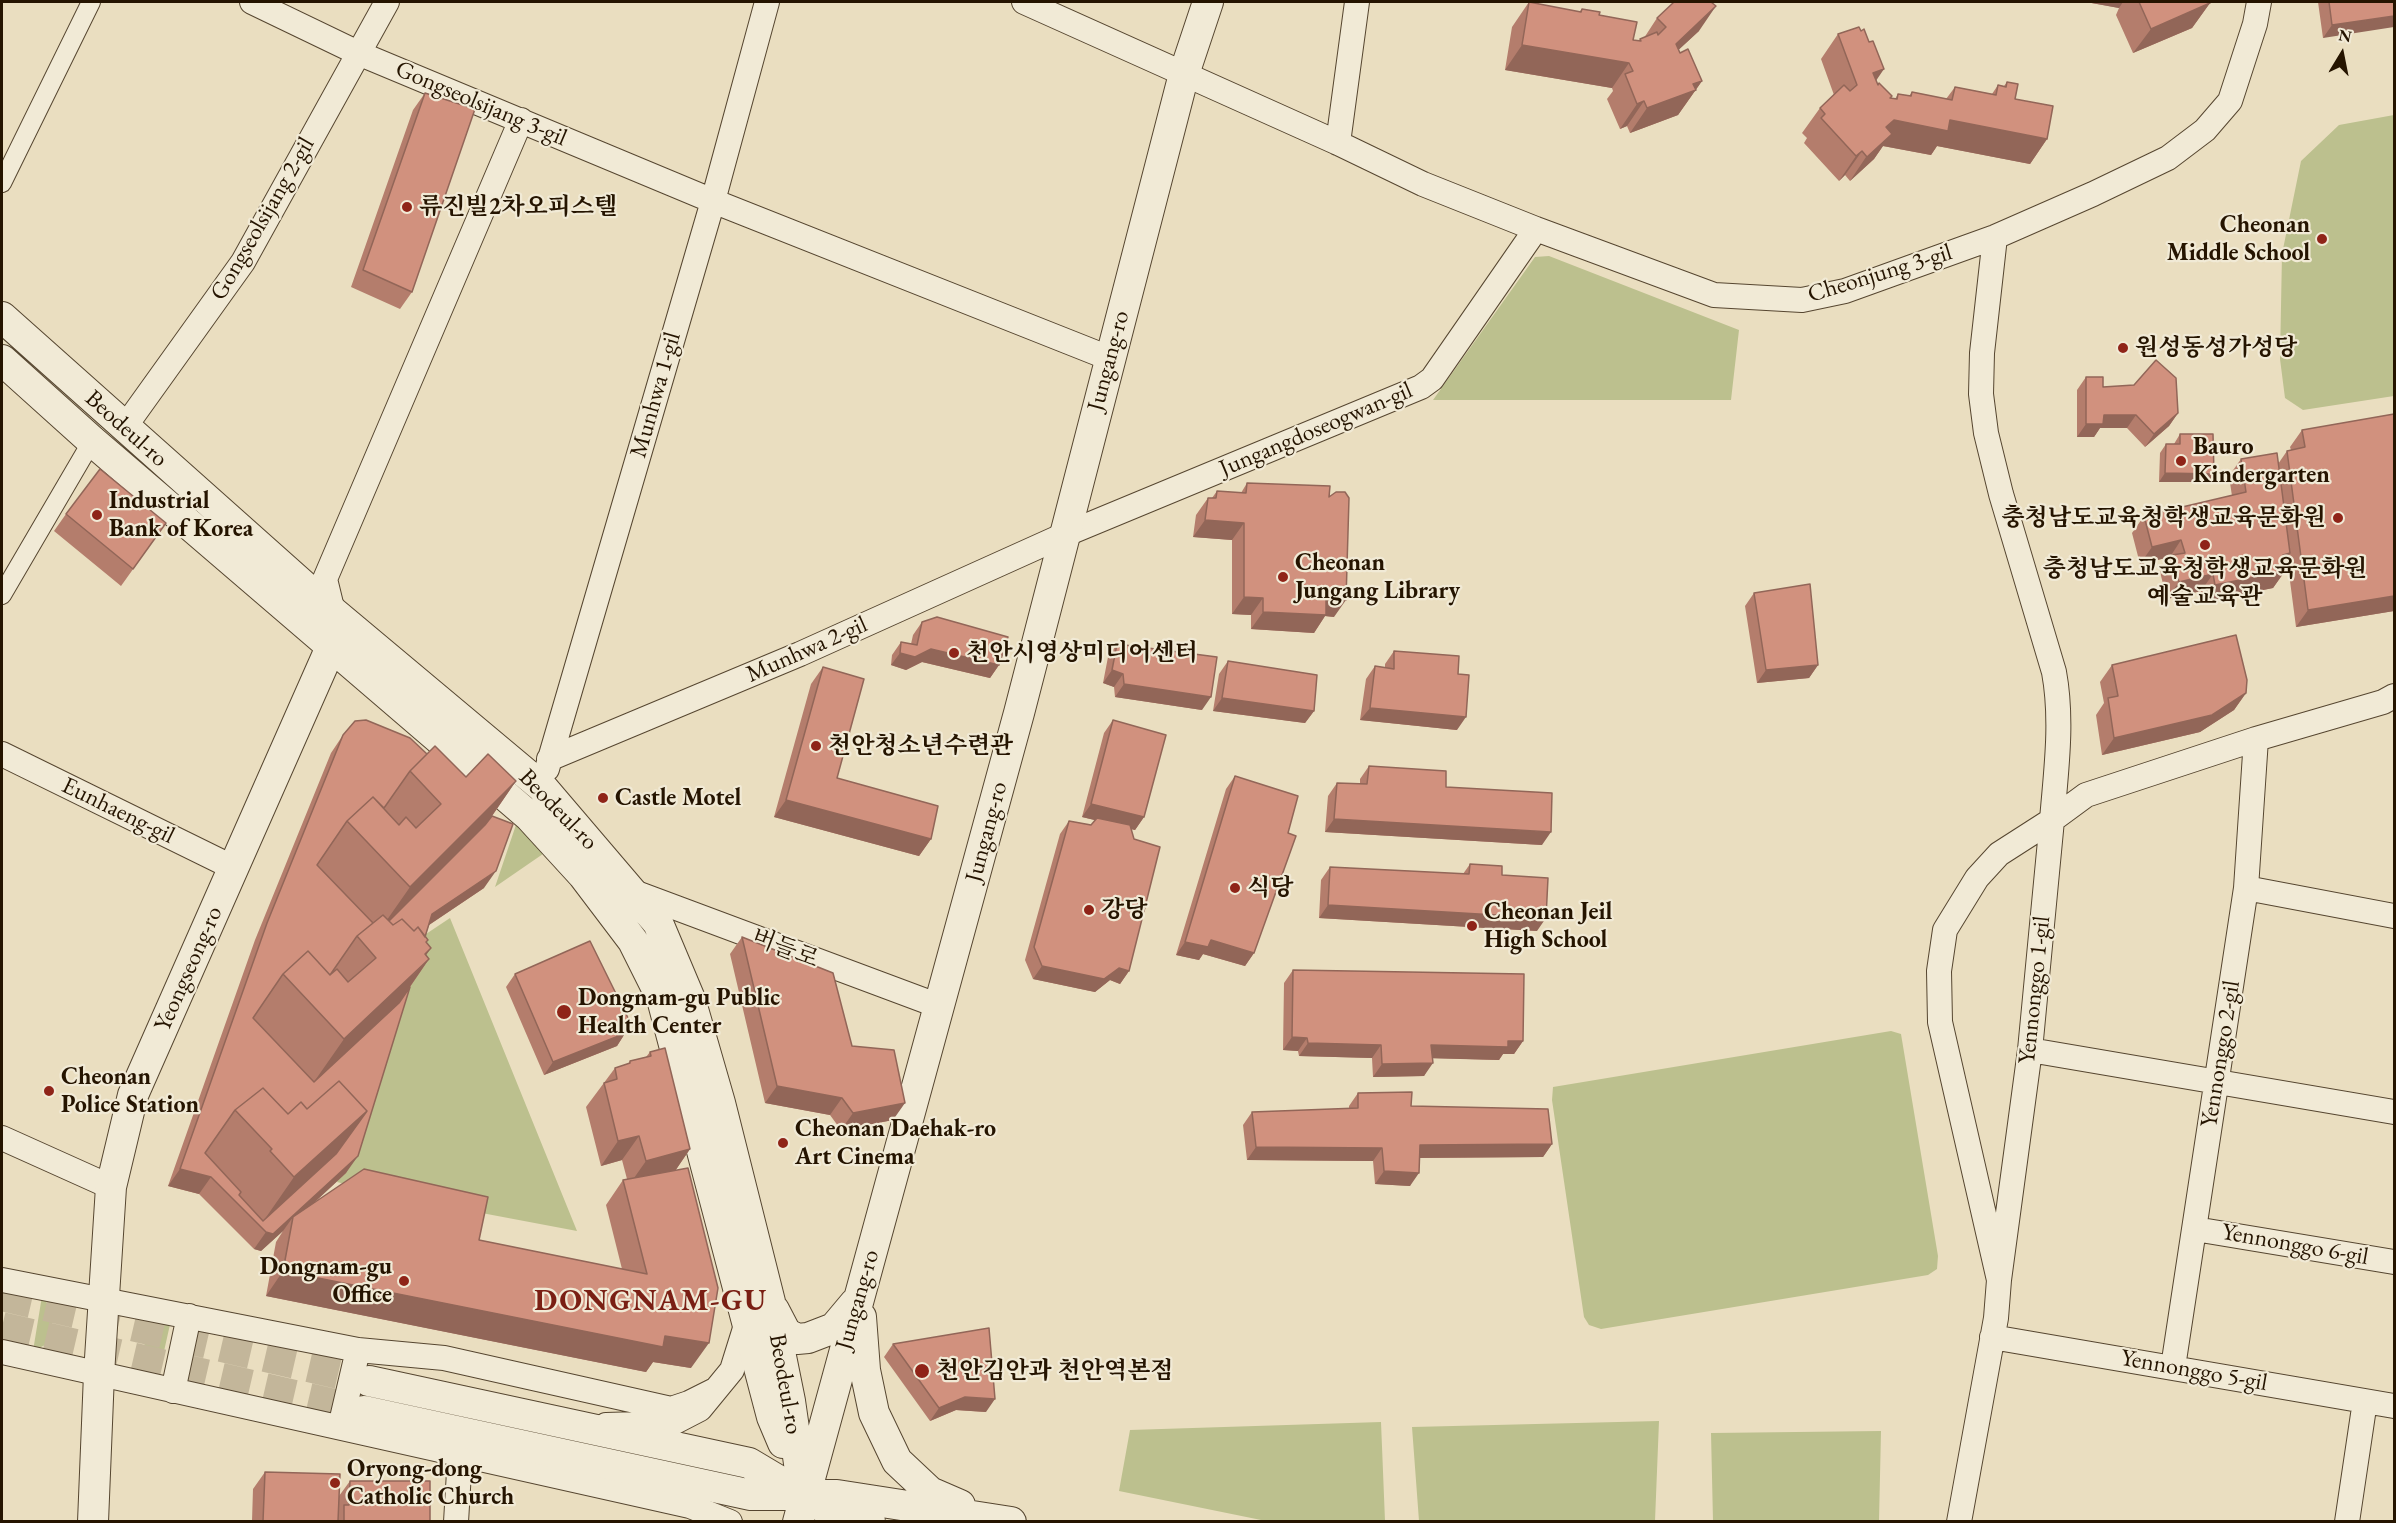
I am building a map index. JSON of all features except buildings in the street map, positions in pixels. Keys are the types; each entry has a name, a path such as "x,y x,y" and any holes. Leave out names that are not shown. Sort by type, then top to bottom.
{"street":[{"path":"2,183 91,2"},
{"name":"Gongseolsijang 3-gil","path":"252,2 358,53 713,201 1109,358"},
{"name":"Gongseolsijang 2-gil","path":"124,428 243,262 387,2"},
{"name":"Munhwa 1-gil","path":"546,773 713,201 766,2"},
{"name":"Cheonjung 3-gil","path":"1024,2 1338,143 1423,184 1536,229 1714,295 1802,300 1845,291 1995,237 2093,195 2168,158 2205,130 2230,101 2255,24 2259,2"},
{"name":"Jungang-ro","path":"801,1509 1019,713 1184,74 1208,2"},
{"path":"1338,143 1357,2"},
{"path":"333,612 325,579 521,120"},
{"name":"Jungangdoseogwan-gil","path":"1064,535 1421,387 1432,379 1536,229"},
{"name":"Yennonggo 1-gil","path":"1959,1521 1992,1337 2030,1050 2059,734 2054,672 2001,494 1986,433 1981,394 1982,353 1995,237"},
{"name":"Beodeul-ro","path":"2,317 333,612 546,773 658,923 690,999 720,1103 770,1302 790,1401 801,1509"},
{"name":"Beodeul-ro","path":"2,360 92,441 529,816 584,875 633,941 662,999 772,1417 801,1509"},
{"path":"2,595 92,441"},
{"name":"Munhwa 2-gil","path":"546,773 800,654 1064,535"},
{"name":"Yeongseong-ro","path":"93,1521 99,1374 111,1187 134,1095 331,646 333,612"},
{"path":"1999,1280 1940,1022 1939,971 1945,930 1977,878 1999,854 2086,795 2256,739 2391,703"},
{"name":"Yennonggo 2-gil","path":"2173,1367 2246,888 2256,739"},
{"name":"Eunhaeng-gil","path":"2,754 234,868"},
{"path":"2246,888 2394,916"},
{"name":"버들로","path":"632,891 939,1006"},
{"path":"2030,1050 2394,1112"},
{"path":"2,1138 111,1187"},
{"name":"Yennonggo 6-gil","path":"2195,1229 2394,1262"},
{"path":"2,1280 354,1349 444,1358 671,1409 715,1390"},
{"path":"770,1302 786,1333 797,1339 808,1338 834,1328 859,1298"},
{"path":"859,1298 865,1370 874,1413 897,1461 930,1492 998,1519"},
{"path":"173,1391 189,1317"},
{"path":"584,1426 673,1423 700,1409 732,1370 747,1322"},
{"name":"Yennonggo 5-gil","path":"1992,1337 2394,1406"},
{"path":"346,1421 354,1349"},
{"path":"2,1352 173,1391 752,1495 801,1509 870,1521"},
{"path":"369,1381 749,1463 801,1509"},
{"path":"2347,1521 2365,1401"},
{"path":"346,1421 460,1455 687,1514 730,1521"},
{"path":"456,1521 460,1455"},
{"path":"801,1509 837,1495 998,1519"}],"green space":[{"path":"2394,115 2394,396 2303,410 2285,398 2280,359 2282,254 2301,161 2339,125"},
{"path":"1549,256 1739,330 1731,400 1433,400 1535,257"},
{"path":"521,810 556,845 495,887"},
{"path":"450,918 577,1231 397,1197 337,1182 423,936"},
{"path":"1891,1031 1901,1034 1938,1256 1937,1269 1928,1275 1601,1329 1589,1325 1584,1317 1552,1100 1553,1087"},
{"path":"42,1296 51,1313 51,1331 47,1344 33,1351"},
{"path":"166,1319 171,1320 158,1378 147,1360 146,1338 153,1326"},
{"path":"1659,1421 1655,1521 1419,1521 1412,1427"},
{"path":"1381,1422 1385,1521 1266,1521 1119,1491 1130,1430"},
{"path":"1881,1431 1879,1521 1713,1521 1711,1433"}],"tunnel":[{"path":"2,1296 369,1381"},
{"path":"2,1327 364,1411"}],"place":[{"name":"류진빌2차오피스텔","path":"407,207"},
{"name":"Cheonan Middle School","path":"2322,239"},
{"name":"원성동성가성당","path":"2123,348"},
{"name":"Bauro Kindergarten","path":"2181,461"},
{"name":"Industrial Bank of Korea","path":"97,515"},
{"name":"충청남도교육청학생교육문화원","path":"2338,518"},
{"name":"충청남도교육청학생교육문화원 예술교육관","path":"2205,545"},
{"name":"Cheonan Jungang Library","path":"1283,577"},
{"name":"천안시영상미디어센터","path":"954,653"},
{"name":"천안청소년수련관","path":"816,746"},
{"name":"Castle Motel","path":"603,798"},
{"name":"식당","path":"1235,888"},
{"name":"강당","path":"1089,910"},
{"name":"Cheonan Jeil High School","path":"1472,926"},
{"name":"Dongnam-gu Public Health Center","path":"564,1012"},
{"name":"Cheonan Police Station","path":"49,1091"},
{"name":"Cheonan Daehak-ro Art Cinema","path":"783,1143"},
{"name":"Dongnam-gu Office","path":"404,1281"},
{"name":"천안김안과 천안역본점","path":"922,1371"},
{"name":"Oryong-dong Catholic Church","path":"335,1483"}],"district":[{"name":"DONGNAM-GU","path":"651,1302"}]}
